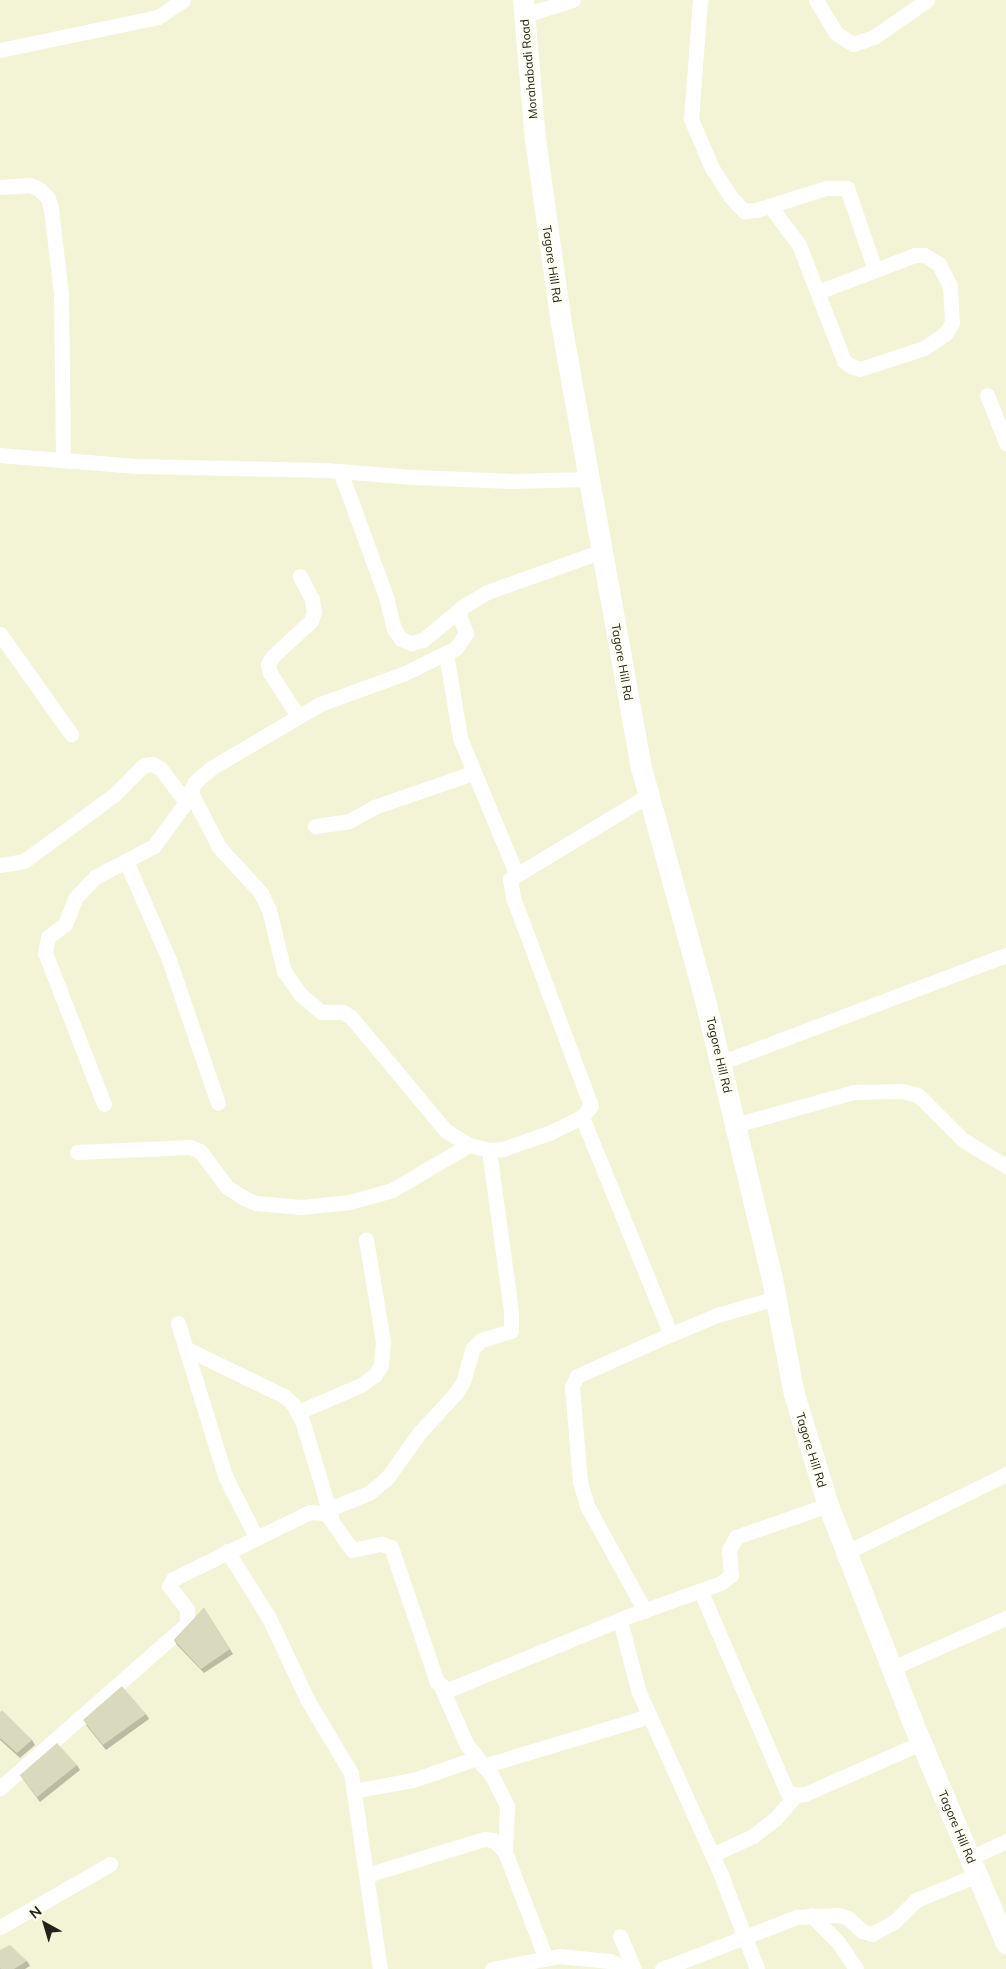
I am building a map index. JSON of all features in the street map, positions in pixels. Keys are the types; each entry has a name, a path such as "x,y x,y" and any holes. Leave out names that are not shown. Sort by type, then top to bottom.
{"main road":[{"name":"Morahabadi Road","path":"523,8 535,139"},
{"name":"Tagore Hill Rd","path":"535,139 560,318 647,796 720,1063 776,1298 794,1394 828,1505 921,1743 1006,1943"}],"street":[{"path":"0,50 158,17 183,0"},
{"path":"523,8 573,0"},
{"path":"700,0 698,58 691,107 695,131 712,168 737,206 744,211 770,206 826,188 847,188 875,270"},
{"path":"816,0 836,33 853,44 874,37 928,0"},
{"path":"0,187 34,187 48,198 51,209 61,294 63,460"},
{"path":"770,206 799,245 844,360 851,366 860,369 924,348 945,334 952,323 952,298 939,264 932,258 915,255 818,292"},
{"path":"987,395 1006,443"},
{"path":"0,456 136,466 299,469 513,481 590,478"},
{"path":"333,471 380,580 394,629 401,639 411,643 423,640 458,612 500,586 603,551"},
{"path":"298,716 270,673 268,664 273,656 311,621 314,612 312,599 300,576"},
{"path":"104,1104 44,944 48,937 65,924 76,897 85,886 111,867 154,846 211,768 298,716 446,654 456,648 466,632 458,612"},
{"path":"0,634 71,734"},
{"path":"446,654 455,722 473,773 516,873"},
{"path":"0,865 24,861 114,795 144,765 152,764 160,768 188,797 219,846 261,893 271,918 279,957 290,982 321,1012 343,1012 351,1017 445,1130 469,1145 490,1150 523,1143 582,1117 591,1106 589,1096 513,897 510,879 516,873 647,796"},
{"path":"315,826 343,822 374,808 473,773"},
{"path":"126,861 169,960 218,1103"},
{"path":"720,1063 1006,955"},
{"path":"735,1125 854,1092 902,1091 918,1095 963,1140 1006,1166"},
{"path":"582,1117 671,1335"},
{"path":"77,1152 190,1147 200,1151 228,1187 244,1198 256,1203 301,1208 350,1202 392,1190 469,1145"},
{"path":"330,1515 369,1492 387,1478 420,1432 455,1394 463,1382 474,1348 481,1340 510,1331 511,1311 490,1150"},
{"path":"298,1412 360,1385 375,1375 381,1365 383,1340 366,1240"},
{"path":"646,1610 587,1506 579,1473 572,1386 577,1376 717,1315 776,1298"},
{"path":"178,1323 224,1476 256,1537"},
{"path":"185,1348 284,1396 298,1412 330,1515 352,1550 387,1544 395,1552 441,1687 456,1723 507,1806 505,1852 545,1956"},
{"path":"847,1552 1006,1474"},
{"path":"441,1687 448,1690 465,1685 620,1620 721,1584 731,1575 729,1550 736,1537 828,1505"},
{"path":"0,1788 187,1624 187,1609 169,1586 173,1579 310,1512 319,1510 330,1515"},
{"path":"227,1551 257,1596 308,1701 345,1762 354,1791 380,1969"},
{"path":"701,1592 782,1785 787,1792 796,1795"},
{"path":"892,1668 1006,1618"},
{"path":"620,1620 633,1674 712,1855 742,1936 757,1969"},
{"path":"354,1791 413,1780 650,1716"},
{"path":"712,1855 753,1836 775,1819 796,1795 921,1743"},
{"path":"367,1875 484,1839 493,1840 505,1852"},
{"path":"662,1969 699,1957 742,1936 783,1920 811,1915 838,1915 848,1918 862,1931 872,1934 894,1922 916,1900 973,1866 1006,1841"},
{"path":"0,1927 110,1864"},
{"path":"811,1915 838,1942 856,1969"},
{"path":"620,1936 634,1969"},
{"path":"492,1969 545,1956 594,1958 628,1969"}],"building":[{"path":"204,1608 230,1649 201,1669 174,1640"},
{"path":"122,1686 146,1714 103,1745 83,1720"},
{"path":"2,1710 32,1740 17,1753 0,1738 0,1712"},
{"path":"57,1743 77,1765 37,1797 20,1775"},
{"path":"10,1945 27,1961 14,1969 1,1969 0,1950"}]}
